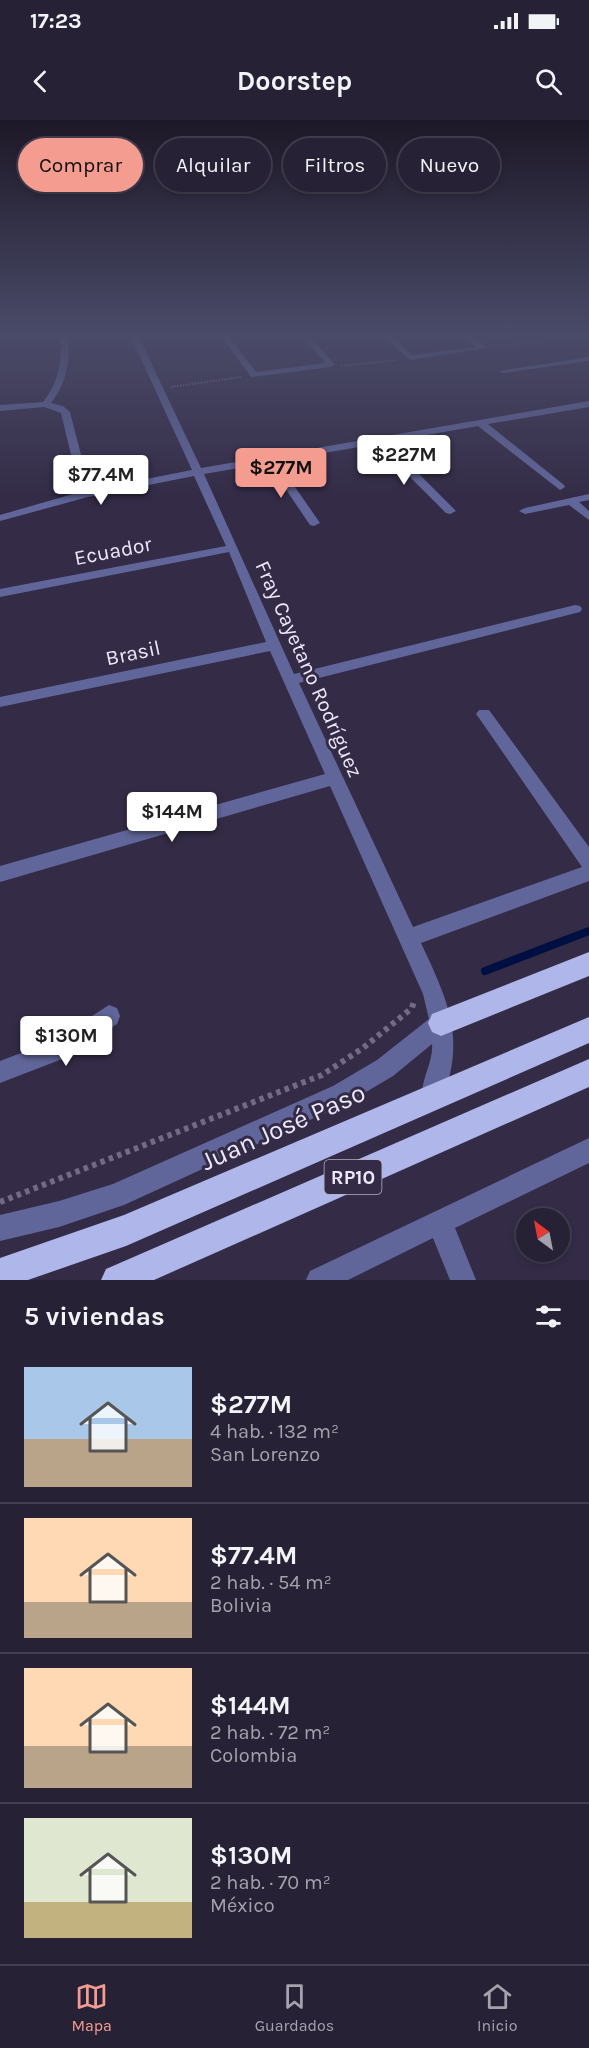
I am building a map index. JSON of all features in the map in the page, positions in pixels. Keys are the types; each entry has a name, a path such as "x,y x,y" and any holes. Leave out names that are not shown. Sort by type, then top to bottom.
{"highway":[{"path":"441,1023 589,964"},
{"name":"Juan José Paso","path":"0,1274 126,1230 589,1030"},
{"name":"RP10","path":"117,1280 589,1073"}],"street":[{"path":"45,405 58,387"},
{"name":"Fray Cayetano Rodríguez","path":"158,389 233,548 274,645 433,993 441,1023 444,1052 432,1096"},
{"path":"1,407 45,405 61,407 65,412 86,494"},
{"path":"0,518 86,494 197,472 588,405"},
{"path":"480,423 560,487"},
{"path":"380,441 450,511"},
{"path":"270,459 314,523"},
{"path":"525,511 589,497"},
{"path":"570,501 589,516"},
{"name":"Ecuador","path":"0,593 233,548"},
{"path":"290,680 574,609"},
{"name":"Brasil","path":"0,702 274,645"},
{"path":"484,714 589,862"},
{"path":"0,874 334,778"},
{"path":"409,938 589,873"},
{"path":"0,1072 62,1048 109,1016"},
{"path":"0,1228 59,1214 115,1196 340,1094 385,1068 441,1023"},
{"path":"494,1115 589,1087"},
{"path":"319,1280 589,1150"},
{"path":"440,1222 463,1280"}],"path":[{"path":"158,389 171,387"},
{"path":"0,1202 322,1076 363,1048 412,1008 415,998"}],"waterway":[{"path":"485,971 589,931"}]}
